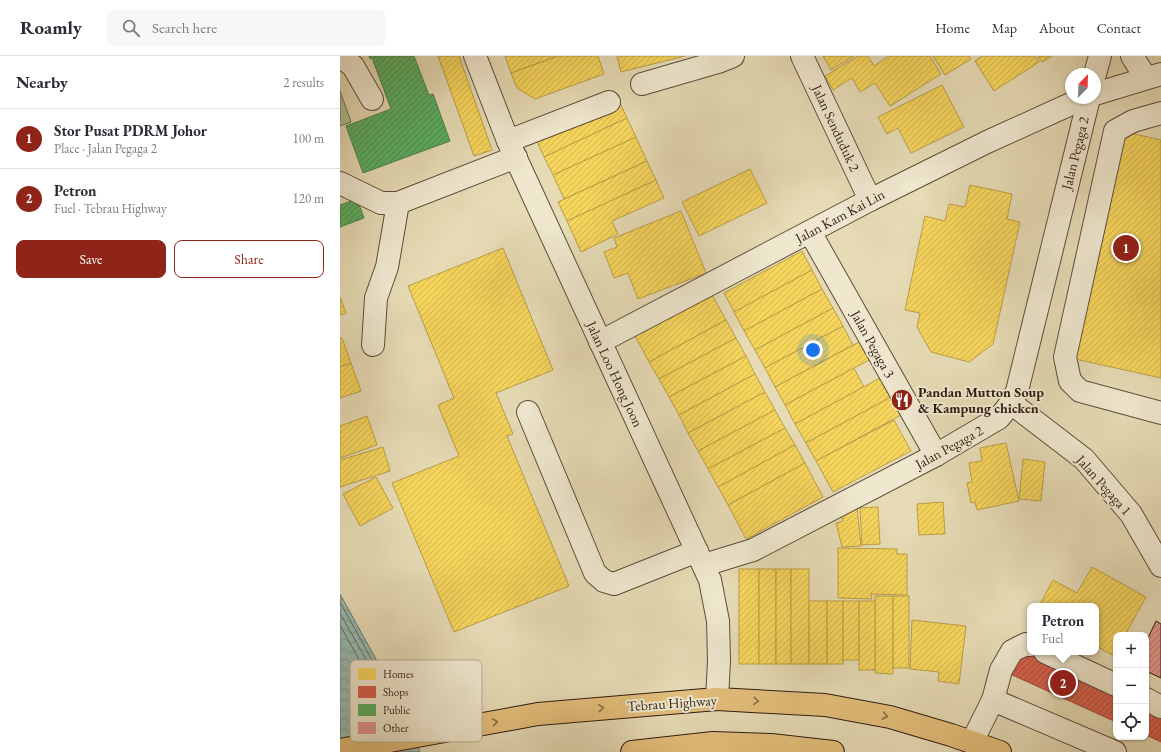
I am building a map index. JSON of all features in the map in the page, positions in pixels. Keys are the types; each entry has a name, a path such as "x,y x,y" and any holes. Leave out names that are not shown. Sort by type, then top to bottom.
{"highway":[{"name":"Tebrau Highway","path":"482,724 562,711 717,699 825,705 890,717 1000,752"},
{"name":"Tebrau Highway","path":"340,750 382,742"},
{"path":"632,752 713,743 772,745 833,752"}],"street":[{"path":"340,56 353,66 372,100"},
{"name":"Jalan Loo Hong Joon","path":"475,56 512,149 710,580 718,621 719,661 717,699"},
{"path":"642,84 718,62 733,56"},
{"name":"Jalan Senduduk 2","path":"802,56 870,200"},
{"path":"1097,68 1100,56"},
{"path":"1101,92 1153,76 1132,56"},
{"path":"340,183 381,203 398,203 609,102"},
{"name":"Jalan Kam Kai Lin","path":"600,342 870,200 987,142 1071,104"},
{"name":"Jalan Pegaga 2","path":"528,412 595,573 604,581 614,584 700,558 753,550 936,455 999,418 1011,403 1017,391 1088,104"},
{"path":"1161,113 1133,121 1115,131 1065,357 1070,381 1080,391 1161,413"},
{"path":"373,345 376,298 388,267 398,203"},
{"name":"Jalan Pegaga 3","path":"810,232 936,455"},
{"name":"Jalan Pegaga 1","path":"1011,403 1084,459 1131,514 1161,566"},
{"path":"972,742 993,700 1001,670 1012,651 1027,644"},
{"path":"1051,655 1113,684"},
{"path":"993,700 1115,752"},
{"path":"1149,700 1161,706"}],"green space":[{"path":"340,91 351,122 340,126"}],"water":[{"path":"340,594 376,660 350,660 350,742 415,742 420,752 340,752"}],"building: Homes":[{"path":"438,56 459,56 492,150 474,156"},
{"path":"505,56 558,56 511,73"},
{"path":"558,56 598,56 604,74 535,99 517,88 511,73"},
{"path":"617,56 685,56 621,72"},
{"path":"823,56 854,56 831,70"},
{"path":"858,56 868,56 874,66 889,56 930,56 941,74 890,106 875,83 860,92 852,78 833,90 825,76"},
{"path":"933,56 969,56 971,59 945,75"},
{"path":"982,56 1035,56 1039,62 994,91 975,61"},
{"path":"1038,56 1052,56 1042,62"},
{"path":"942,85 964,127 911,153 898,128 887,134 878,117"},
{"path":"619,101 627,118 544,157 536,139"},
{"path":"627,118 636,137 553,175 544,157"},
{"path":"1117,130 1161,140 1161,378 1066,357"},
{"path":"636,137 647,161 564,199 553,175"},
{"path":"647,161 656,180 567,221 558,202"},
{"path":"750,169 767,203 699,236 682,202"},
{"path":"656,180 664,198 612,221 618,234 581,252 567,221"},
{"path":"970,185 1012,194 1007,219 1020,222 993,344 969,362 931,352 917,327 920,313 905,310 925,216 945,221 949,204 965,207"},
{"path":"681,211 706,273 638,299 628,273 614,278 604,252 617,247 614,238"},
{"path":"503,248 553,370 496,393 513,434 507,436 569,586 454,632 392,483 459,456 438,405 454,398 408,286"},
{"path":"802,251 812,270 734,312 724,293"},
{"path":"812,270 822,289 744,331 734,312"},
{"path":"822,289 833,308 755,350 744,331"},
{"path":"710,291 726,320 649,362 633,332"},
{"path":"340,297 346,313 340,315"},
{"path":"833,308 843,326 765,368 755,350"},
{"path":"726,320 736,338 659,379 649,362"},
{"path":"843,326 853,345 775,387 765,368"},
{"path":"342,338 351,363 340,367 340,339"},
{"path":"736,338 746,356 669,397 659,379"},
{"path":"861,341 871,359 785,405 775,387"},
{"path":"746,356 755,374 679,415 669,397"},
{"path":"351,363 361,391 340,398 340,367"},
{"path":"854,368 864,387 795,424 785,405"},
{"path":"755,374 765,392 688,433 679,415"},
{"path":"882,377 893,396 806,443 795,424"},
{"path":"765,392 775,410 698,451 688,433"},
{"path":"893,396 903,414 816,461 806,443"},
{"path":"775,410 785,428 708,469 698,451"},
{"path":"367,416 377,445 340,458 340,426"},
{"path":"894,420 911,451 833,492 816,461"},
{"path":"785,428 795,445 718,487 708,469"},
{"path":"1006,443 1019,501 977,510 975,502 971,503 967,483 972,482 969,463 982,461 980,448"},
{"path":"795,445 805,463 728,505 718,487"},
{"path":"383,447 390,471 340,487 340,460"},
{"path":"1023,459 1045,462 1041,501 1019,499"},
{"path":"805,463 823,497 746,539 728,505"},
{"path":"376,477 393,508 360,526 343,494"},
{"path":"943,502 945,534 919,535 917,504"},
{"path":"857,507 861,546 842,547 836,523 843,521 840,512"},
{"path":"878,507 880,544 862,545 860,508"},
{"path":"838,548 897,549 897,554 907,554 907,595 871,594 872,599 838,598"},
{"path":"1092,567 1146,597 1127,632 1113,632 1113,655 1099,648 1099,603 1041,603 1053,580 1077,593"},
{"path":"739,569 759,569 759,664 739,664"},
{"path":"759,569 776,569 776,664 759,664"},
{"path":"776,569 791,569 791,664 776,664"},
{"path":"791,569 809,569 809,664 791,664"},
{"path":"875,596 893,596 893,674 875,673"},
{"path":"893,596 909,596 909,668 893,668"},
{"path":"809,601 827,601 827,664 809,664"},
{"path":"827,601 843,601 843,664 827,664"},
{"path":"843,601 859,601 859,660 843,660"},
{"path":"859,601 875,601 875,670 859,670"},
{"path":"912,620 966,626 959,684 938,681 939,672 910,669"}],"building: Shops":[{"path":"1021,649 1027,652 1027,655 1035,655 1113,690 1113,721 1010,674"},
{"path":"1149,706 1161,711 1161,742 1149,736"}],"building: Public":[{"path":"369,56 414,56 429,95 433,94 450,141 363,173 346,126 391,109 372,58 370,59"},
{"path":"357,199 364,218 340,227 340,205"}],"building: Other":[{"path":"1156,621 1161,624 1161,678 1149,672 1149,636"}],"place":[{"name":"Stor Pusat PDRM Johor","path":"1126,248"},
{"name":"Pandan Mutton Soup & Kampung chicken","path":"902,400"},
{"name":"Petron","path":"1063,683"}]}
